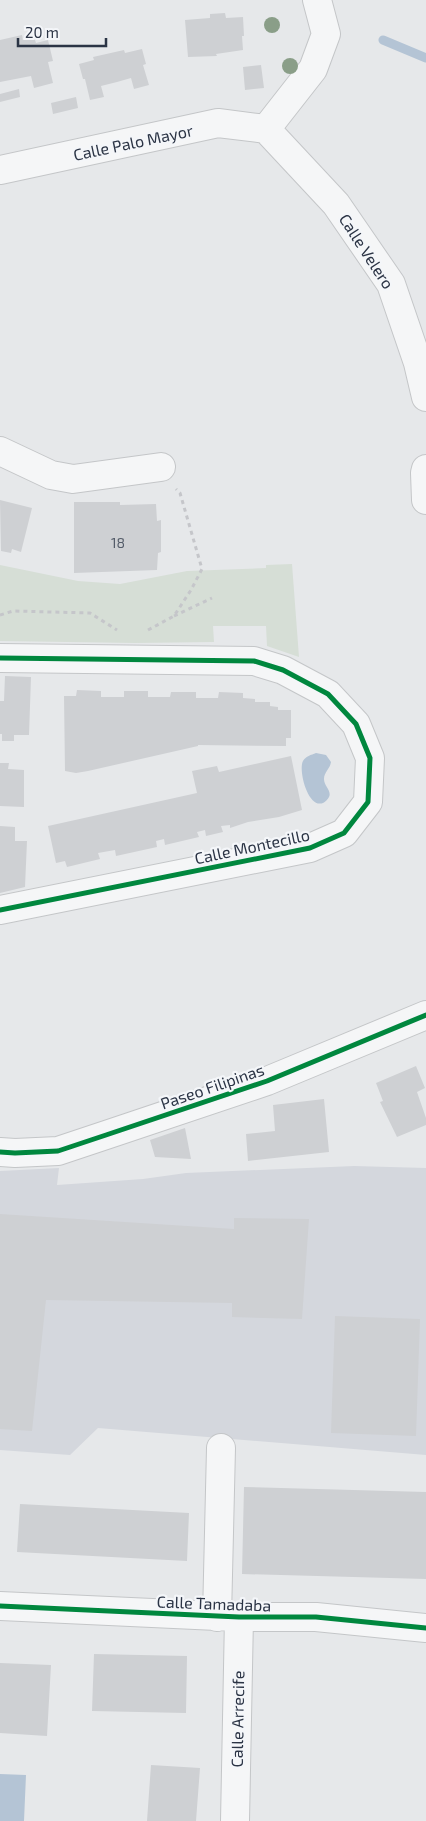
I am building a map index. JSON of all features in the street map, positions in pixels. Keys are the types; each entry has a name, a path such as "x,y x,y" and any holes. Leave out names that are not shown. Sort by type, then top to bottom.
{"street":[{"path":"266,129 313,69 326,34 317,0"},
{"name":"Calle Palo Mayor","path":"0,170 218,123 266,129"},
{"name":"Calle Velero","path":"266,129 336,204 391,284 418,363 426,397"},
{"path":"0,451 51,475 73,479 161,467"},
{"path":"426,470 426,500"},
{"name":"Calle Montecillo","path":"0,658 254,661 283,670 328,694 356,724 370,758 368,802 344,833 310,848 0,910"},
{"name":"Paseo Filipinas","path":"0,1152 58,1151 267,1080 426,1015"},
{"name":"Calle Arrecife","path":"221,1448 235,1821"},
{"name":"Calle Tamadaba","path":"0,1606 228,1617 316,1617 426,1628"}],"path":[{"path":"161,467 180,493 202,569 174,616"},
{"path":"140,632 212,598"},
{"path":"0,615 14,611 90,613 119,632"}],"shaded area":[{"path":"292,564 299,657 267,646 266,626 213,626 214,642 0,641 0,565 78,581 120,584 187,571 266,568 266,565"},
{"path":"354,1166 426,1168 426,1455 98,1428 70,1455 0,1450 0,1171 59,1168 57,1185 143,1179 186,1173"}],"water":[{"path":"316,753 326,755 331,762 324,779 330,795 323,803 313,800 303,780 303,761"},
{"path":"0,1774 26,1775 24,1821 0,1821"}],"building":[{"path":"225,13 226,18 243,17 243,50 216,54 217,56 188,57 185,20 210,18 210,14"},
{"path":"22,35 23,40 34,37 36,43 48,40 53,61 48,62 53,83 34,88 31,76 0,82 0,40"},
{"path":"142,49 146,64 143,65 149,85 134,89 131,78 101,86 104,97 90,100 79,64 94,60 93,57 124,50 125,53"},
{"path":"261,65 264,88 245,90 243,67"},
{"path":"19,89 20,97 0,102 0,94"},
{"path":"76,97 78,108 53,114 51,103"},
{"path":"0,500 32,508 21,552 12,549 11,553 1,551"},
{"path":"74,502 120,502 120,505 156,504 157,521 161,520 161,552 158,553 157,570 74,573"},
{"path":"5,676 31,677 29,735 14,735 14,741 2,741 2,734 0,734 0,701 4,701"},
{"path":"77,690 101,691 101,697 124,697 124,691 148,691 148,697 170,697 171,692 196,692 196,698 218,698 219,692 243,693 243,698 255,699 255,702 270,702 270,706 278,707 278,710 291,710 291,738 286,738 286,746 198,745 88,771 76,773 65,771 64,696 76,696"},
{"path":"291,756 302,810 230,828 230,825 221,826 223,832 206,836 205,830 197,832 199,837 165,845 164,839 156,841 157,847 116,856 115,850 98,853 100,859 67,867 65,861 56,863 48,826 197,793 192,771 217,766 219,772"},
{"path":"0,763 9,763 8,769 24,770 24,807 0,806"},
{"path":"0,826 15,827 15,841 27,841 25,887 0,893"},
{"path":"416,1066 425,1088 417,1092 426,1118 426,1125 397,1137 380,1102 383,1101 376,1083"},
{"path":"324,1099 329,1152 248,1161 246,1134 275,1131 273,1105"},
{"path":"185,1128 191,1159 155,1157 150,1140"},
{"path":"0,1214 234,1229 234,1218 309,1219 302,1319 232,1317 232,1303 46,1300 32,1431 0,1429"},
{"path":"335,1316 420,1319 416,1436 331,1433"},
{"path":"244,1487 426,1492 426,1579 242,1574"},
{"path":"20,1504 189,1513 187,1561 17,1552"},
{"path":"94,1654 187,1656 186,1713 92,1711"},
{"path":"0,1663 51,1665 47,1736 0,1733"},
{"path":"151,1765 200,1768 196,1821 147,1821"}],"waterway":[{"path":"383,40 426,58"}],"cycle path":[{"path":"0,658 254,661 283,670 328,694 356,724 370,758 368,802 344,833 310,848 0,910"},
{"path":"0,1152 58,1151 267,1081 426,1015"},
{"path":"0,1606 239,1617 316,1617 426,1628"}]}
